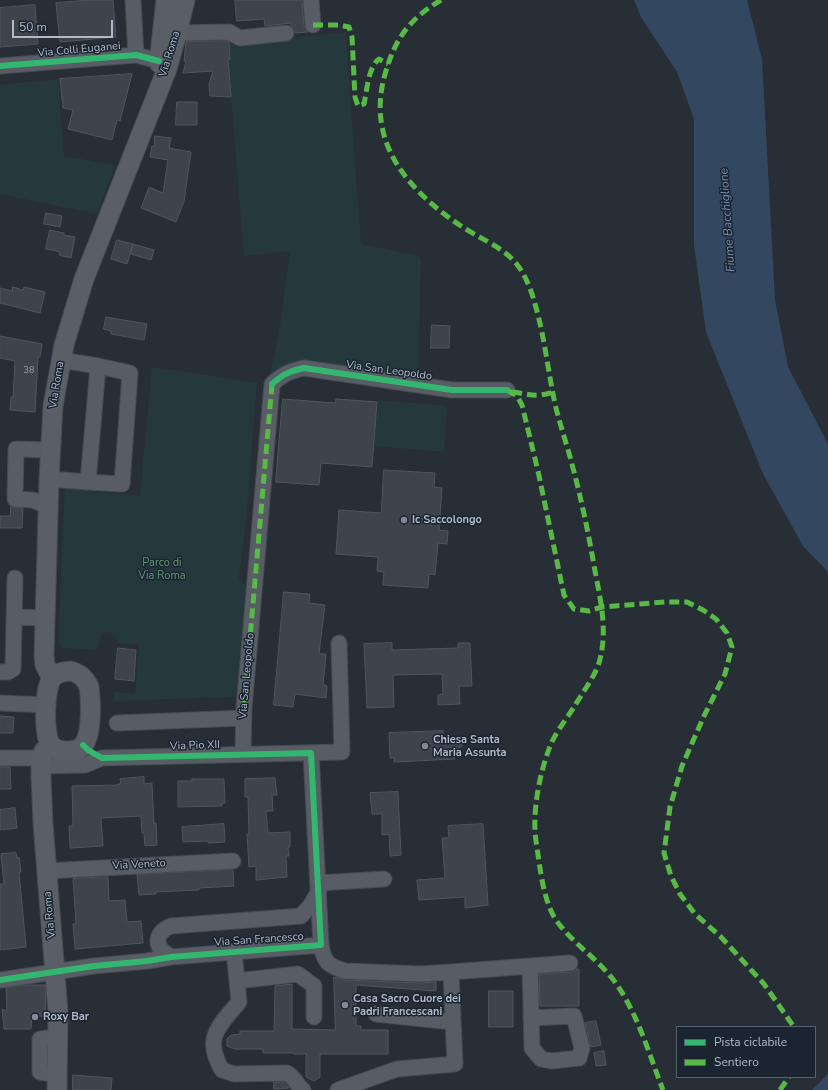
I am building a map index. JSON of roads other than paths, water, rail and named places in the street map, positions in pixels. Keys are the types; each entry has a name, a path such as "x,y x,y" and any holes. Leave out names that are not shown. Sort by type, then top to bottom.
{"main road":[{"name":"Via Roma","path":"152,106 166,0"},
{"name":"Via Roma","path":"58,1082 55,972 46,871 44,756 48,738 42,705 52,678 45,666 44,656 49,479 54,406 61,360 73,312 84,279 167,69 184,0"},
{"path":"44,756 56,749 66,752 79,749 84,745 89,732 90,694 87,681 77,673 70,671 58,674 52,678"}],"street":[{"path":"133,0 136,55"},
{"path":"311,0 313,25"},
{"path":"177,33 229,32 240,38 286,33"},
{"name":"Via Colli Euganei","path":"0,66 136,55 159,61"},
{"path":"49,479 122,484 130,373 61,360"},
{"path":"88,482 98,366"},
{"name":"Via San Leopoldo","path":"243,754 244,713 272,384 292,370 304,368 452,390 507,390"},
{"path":"48,507 33,500 15,499 16,449 51,450"},
{"path":"0,672 8,672 13,669 15,578"},
{"path":"14,617 45,618"},
{"name":"Via Pio XII","path":"0,758 44,756 85,765 102,758 342,752 339,643"},
{"path":"0,703 42,705"},
{"path":"117,723 244,713"},
{"path":"84,745 88,750 102,758"},
{"path":"311,753 321,938 323,957 332,967 345,971 421,974 570,963"},
{"name":"Via Veneto","path":"46,871 232,861"},
{"path":"319,887 384,879"},
{"path":"300,916 310,906 319,887"},
{"path":"171,957 158,945 158,938 165,928 171,926 300,916 314,924 321,938"},
{"name":"Via San Francesco","path":"0,980 94,966 234,951 321,938"},
{"path":"234,951 239,1002 221,1023 213,1036 214,1058 222,1070 234,1074 287,1072 293,1076 303,1090"},
{"path":"530,966 531,1018"},
{"path":"338,1090 397,1069 455,1064 452,1022 452,972"},
{"path":"236,981 298,974 314,986 314,1017"},
{"path":"376,1014 452,1022"}],"water":[{"name":"Fiume Bacchiglione","path":"634,0 747,0 762,59 775,300 788,367 828,444 828,572 803,546 763,474 706,332 694,245 694,119 677,72 641,17"},
{"path":"828,1074 828,1090 812,1090"}],"place":[{"name":"Ic Saccolongo","path":"404,520"},
{"name":"Chiesa Santa Maria Assunta","path":"425,746"},
{"name":"Casa Sacro Cuore dei Padri Francescani","path":"345,1005"},
{"name":"Roxy Bar","path":"35,1017"}],"park label":[{"name":"Parco di Via Roma","path":"162,569"}]}
